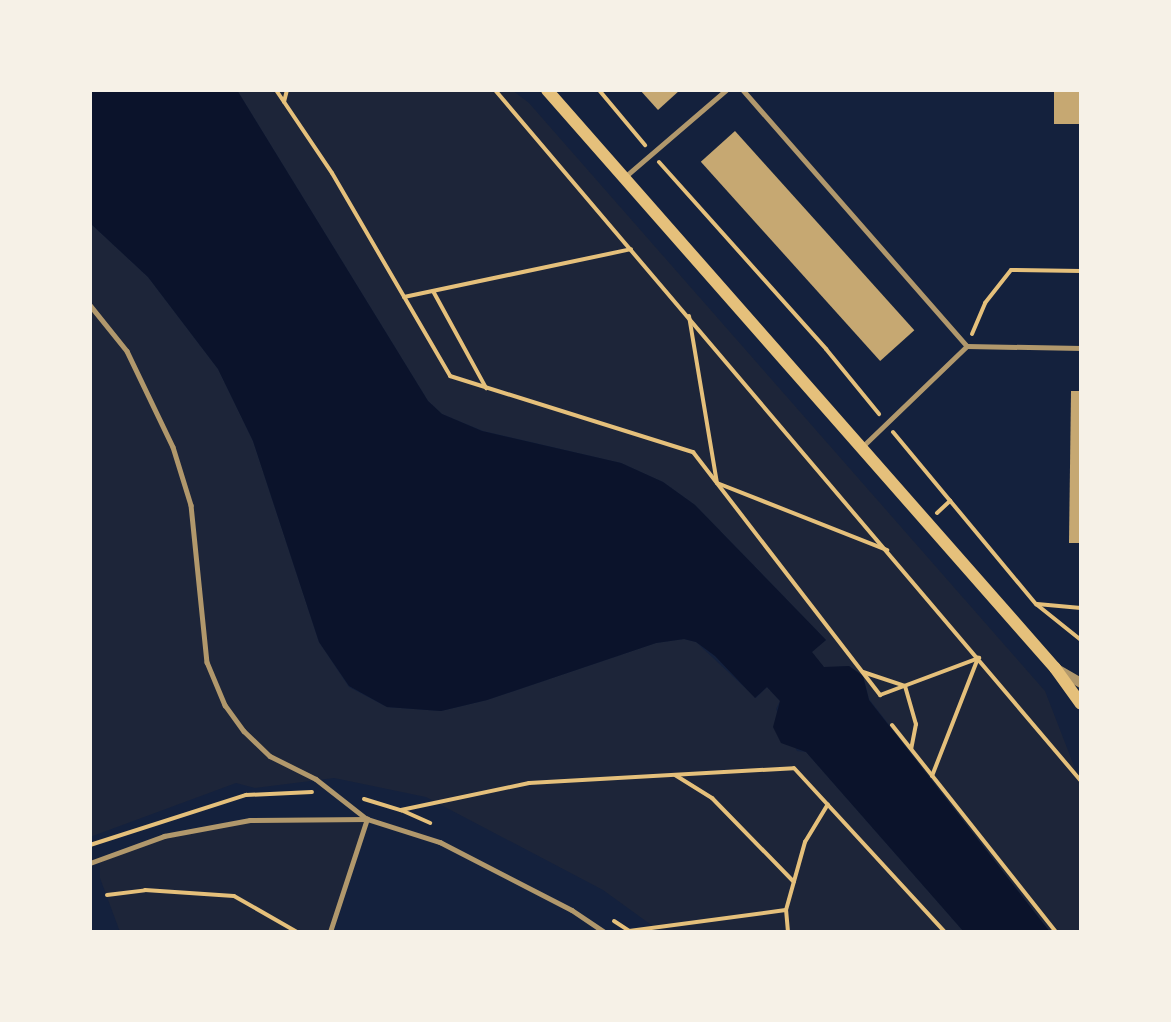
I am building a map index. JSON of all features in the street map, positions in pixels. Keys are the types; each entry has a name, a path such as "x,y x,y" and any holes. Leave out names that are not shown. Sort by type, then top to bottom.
{"main road":[{"path":"547,90 1055,668 1081,704"}],"street":[{"path":"1055,668 1081,683"}],"lane":[{"path":"624,177 653,155 726,90"},
{"path":"743,90 967,346"},
{"path":"90,305 127,351 173,447 191,505 207,662 225,705 244,731 270,756 335,791 367,819"},
{"path":"861,447 967,346 1081,348"},
{"path":"330,932 367,819"},
{"path":"90,864 164,836 250,820 367,819 440,842 572,910 605,932"}],"path":[{"path":"276,90 332,173 450,376 693,452 880,695 979,658"},
{"path":"284,103 287,90"},
{"path":"495,90 888,550 1081,781"},
{"path":"599,90 653,155 826,349 1036,604 1081,640"},
{"path":"404,297 631,249"},
{"path":"967,346 985,303 1011,270 1081,271"},
{"path":"433,291 486,388"},
{"path":"689,316 717,483"},
{"path":"717,483 888,550"},
{"path":"1036,604 1081,608"},
{"path":"932,776 979,658"},
{"path":"863,672 905,686"},
{"path":"905,686 916,724 911,750"},
{"path":"892,725 1056,932"},
{"path":"401,810 529,783 794,768 945,932"},
{"path":"675,774 712,798 794,882"},
{"path":"788,932 786,910 805,842 828,804"},
{"path":"106,895 145,890 234,896 297,932"},
{"path":"629,931 786,910"}],"shaded area":[{"path":"90,90 237,90 428,401 442,414 482,431 621,463 663,482 695,505 826,640 812,652 824,667 849,666 863,676 869,700 1050,932 964,932 806,752 781,743 773,727 780,701 767,687 755,698 715,656 696,642 684,639 656,643 487,700 441,711 387,707 349,686 319,642 253,441 218,369 148,277 90,223"},
{"path":"237,90 512,90 529,103 1045,691 1081,784 1081,932 1050,932 869,699 863,676 849,666 824,668 811,652 826,640 695,505 663,482 621,463 483,431 442,414 428,401"},
{"path":"90,223 148,277 218,369 253,441 319,642 349,687 387,707 441,711 487,700 656,643 684,639 696,642 756,698 767,687 780,701 776,709 797,751 806,752 964,932 661,932 603,890 426,797 334,778 255,788 236,783 90,837"},
{"path":"302,817 367,819 330,932 120,932 100,878 100,860 164,836 250,820"}],"building":[{"path":"640,90 680,90 658,110"},
{"path":"1054,90 1081,90 1081,124 1054,124"},
{"path":"735,131 914,330 880,361 701,162"},
{"path":"1071,391 1081,391 1081,543 1069,543"}]}
